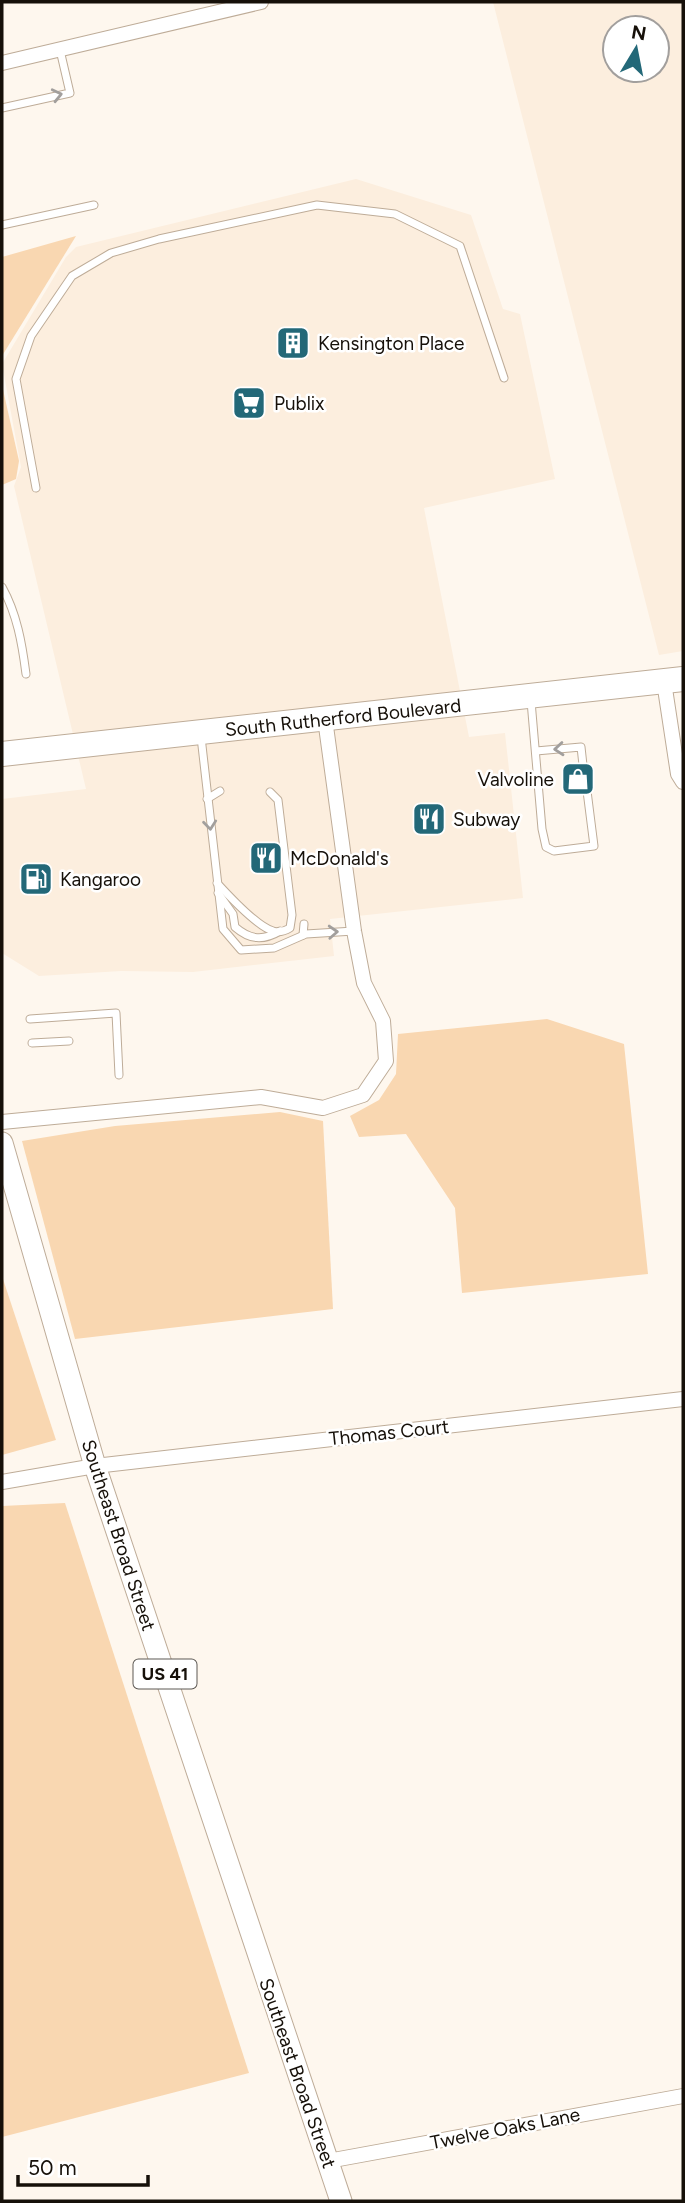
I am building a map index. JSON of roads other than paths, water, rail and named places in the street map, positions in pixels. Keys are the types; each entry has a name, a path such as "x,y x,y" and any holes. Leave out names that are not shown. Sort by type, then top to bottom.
{"highway":[{"name":"South Rutherford Boulevard","path":"2,754 673,681"}],"main road":[{"name":"Southeast Broad Street","path":"2,1143 95,1466 341,2201"}],"street":[{"path":"2,63 261,2"},
{"path":"673,681 678,774 683,782"},
{"path":"2,1122 261,1097 323,1108 363,1095 386,1061 383,1021 364,983 354,931 325,719"},
{"name":"Thomas Court","path":"2,1482 95,1466 683,1399"},
{"name":"Twelve Oaks Lane","path":"328,2161 683,2096"}],"lane":[{"path":"2,108 70,93 60,50"},
{"path":"2,225 94,205"},
{"path":"36,488 16,379 31,336 72,276 111,253 159,240 317,205 395,214 460,246 504,378"},
{"path":"3,590 12,607 21,638 26,674"},
{"path":"531,696 542,830 546,847 554,851 594,846 587,791"},
{"path":"201,732 223,929 242,950 274,948 303,935 354,931"},
{"path":"536,751 581,747 583,765"},
{"path":"207,799 220,791"},
{"path":"218,893 233,914 235,927 244,935 261,939 290,928 292,915 278,800 270,792"},
{"path":"216,883 257,920 274,932 281,931"},
{"path":"303,935 304,924"},
{"path":"30,1019 116,1013 119,1075"},
{"path":"106,1040 117,1039"},
{"path":"33,1043 69,1041"}],"place":[{"name":"Kensington Place","path":"293,343"},
{"name":"Publix","path":"249,403"},
{"name":"Valvoline","path":"578,779"},
{"name":"Subway","path":"429,819"},
{"name":"McDonald's","path":"266,858"},
{"name":"Kangaroo","path":"36,879"}]}
